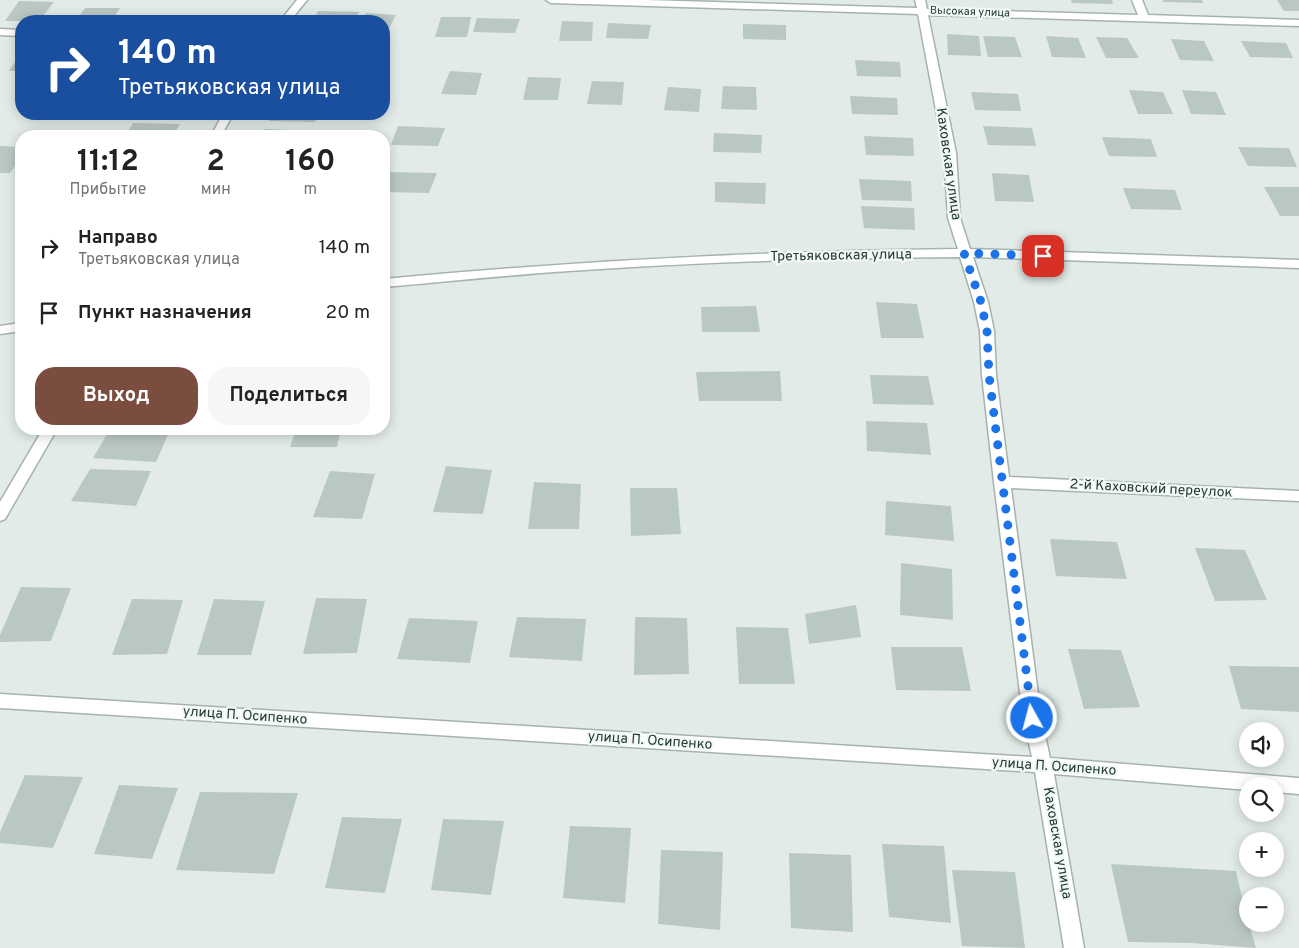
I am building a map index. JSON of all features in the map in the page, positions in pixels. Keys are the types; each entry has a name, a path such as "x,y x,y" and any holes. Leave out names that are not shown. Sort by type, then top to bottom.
{"street":[{"path":"290,15 302,0"},
{"name":"Высокая улица","path":"551,0 921,5 1144,18 1299,24"},
{"path":"1137,0 1144,18"},
{"name":"Каховская улица","path":"921,5 950,153 954,218 981,302 987,331 989,375 1032,718 1051,801 1074,948"},
{"path":"0,32 15,33"},
{"name":"Третьяковская улица","path":"390,282 477,273 688,258 964,253 1299,264"},
{"path":"0,330 15,328"},
{"path":"0,515 47,435"},
{"name":"2-й Каховский переулок","path":"1002,482 1299,496"},
{"name":"улица П. Осипенко","path":"0,701 1042,765 1299,786"}],"building":[{"path":"1071,0 1112,0 1113,4 1072,3"},
{"path":"1163,0 1202,0 1203,3 1163,2"},
{"path":"1277,0 1299,0 1299,11 1284,11"},
{"path":"19,1 54,2 44,15 15,15 15,21 5,21"},
{"path":"85,8 120,8 115,15 80,15"},
{"path":"318,11 359,12 358,15 316,15"},
{"path":"366,13 396,15 390,26 390,15 365,15"},
{"path":"441,17 471,17 467,37 435,37"},
{"path":"477,18 520,19 515,33 473,32"},
{"path":"562,21 593,22 592,41 559,41"},
{"path":"608,23 651,25 648,39 606,38"},
{"path":"743,24 786,25 786,40 743,39"},
{"path":"947,34 979,36 981,56 948,55"},
{"path":"983,36 1015,37 1022,57 988,57"},
{"path":"1046,36 1078,38 1086,58 1052,57"},
{"path":"1096,37 1127,38 1139,58 1106,58"},
{"path":"1171,39 1204,41 1214,61 1180,60"},
{"path":"1241,41 1286,43 1293,58 1250,57"},
{"path":"855,60 900,62 901,77 857,76"},
{"path":"15,62 15,71 9,71"},
{"path":"450,71 482,73 476,95 441,94"},
{"path":"528,77 561,78 558,100 523,100"},
{"path":"592,81 624,82 622,105 587,104"},
{"path":"723,86 756,87 757,110 721,109"},
{"path":"668,87 701,89 699,112 664,110"},
{"path":"1129,90 1163,92 1173,114 1138,114"},
{"path":"1182,90 1216,92 1226,115 1191,114"},
{"path":"971,92 1018,94 1021,111 975,110"},
{"path":"850,96 897,98 898,115 852,114"},
{"path":"269,120 316,120 315,122"},
{"path":"133,123 180,124 176,130 129,130"},
{"path":"398,126 445,128 438,146 391,145"},
{"path":"983,126 1032,128 1036,146 988,145"},
{"path":"714,133 762,135 761,153 713,152"},
{"path":"864,136 913,138 914,156 866,155"},
{"path":"1102,137 1151,139 1157,157 1109,156"},
{"path":"0,146 15,147 15,166 10,173 0,173"},
{"path":"1238,147 1289,148 1297,167 1248,166"},
{"path":"390,172 437,173 429,193 390,192"},
{"path":"992,173 1029,175 1034,202 995,201"},
{"path":"859,179 911,181 912,201 862,200"},
{"path":"715,182 766,183 765,204 715,202"},
{"path":"1264,187 1299,187 1299,216 1280,216"},
{"path":"1123,188 1175,190 1182,210 1131,209"},
{"path":"861,206 914,208 915,230 864,228"},
{"path":"876,302 917,304 924,338 881,338"},
{"path":"756,306 760,332 702,332 701,307"},
{"path":"780,371 782,401 699,401 696,372"},
{"path":"870,375 928,376 934,405 873,404"},
{"path":"866,421 927,423 931,455 867,451"},
{"path":"106,435 168,435 156,462 93,458"},
{"path":"294,435 340,435 337,447 290,447"},
{"path":"446,466 492,470 483,514 433,512"},
{"path":"90,469 151,471 136,506 71,501"},
{"path":"330,471 375,474 362,519 313,517"},
{"path":"534,482 581,484 579,529 528,529"},
{"path":"630,488 677,488 681,534 631,536"},
{"path":"886,501 951,506 954,541 885,535"},
{"path":"1050,539 1117,542 1127,579 1056,576"},
{"path":"1195,548 1245,550 1267,600 1215,601"},
{"path":"901,563 952,569 953,620 900,615"},
{"path":"21,587 71,588 51,641 0,642 0,635"},
{"path":"316,598 367,599 357,653 303,654"},
{"path":"132,599 183,600 167,654 112,655"},
{"path":"214,599 265,601 251,655 197,655"},
{"path":"856,605 861,637 809,644 805,614"},
{"path":"517,617 586,619 582,661 509,657"},
{"path":"635,617 687,618 689,674 634,675"},
{"path":"409,618 478,621 470,663 397,659"},
{"path":"736,627 788,628 795,684 739,684"},
{"path":"891,647 962,647 971,691 896,690"},
{"path":"1068,649 1121,650 1140,707 1084,709"},
{"path":"1229,666 1299,667 1299,712 1241,709"},
{"path":"25,775 83,777 53,848 0,843 0,832"},
{"path":"119,785 178,788 152,859 94,854"},
{"path":"200,792 298,793 274,874 176,870"},
{"path":"342,817 402,819 385,893 325,888"},
{"path":"443,819 504,821 491,895 431,890"},
{"path":"570,826 631,828 625,903 563,898"},
{"path":"882,844 944,846 951,923 889,917"},
{"path":"661,850 723,852 720,930 658,924"},
{"path":"789,853 851,855 853,932 791,928"},
{"path":"1111,864 1236,871 1240,887 1239,932 1251,932 1256,948 1191,943 1128,942"},
{"path":"952,870 1015,872 1025,948 962,946"}],"route":[{"path":"1032,718 989,375 987,331 981,302 964,253 1043,256"}]}
